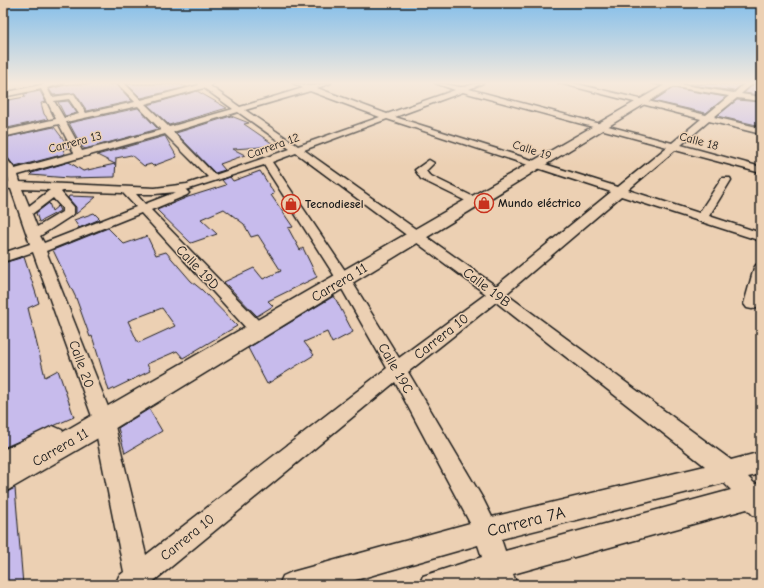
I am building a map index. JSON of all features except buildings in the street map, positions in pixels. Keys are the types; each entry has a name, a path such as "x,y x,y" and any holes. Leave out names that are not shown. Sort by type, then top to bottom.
{"main road":[{"name":"Carrera 11","path":"3,464 102,417 342,277 414,233 534,165 623,110"},
{"name":"Carrera 11","path":"3,480 102,417 254,324 342,277"}],"street":[{"path":"55,110 79,154"},
{"path":"3,134 105,110"},
{"path":"148,110 210,178"},
{"name":"Carrera 13","path":"10,180 79,154 236,110"},
{"name":"Calle 19B","path":"239,110 295,148 496,294 728,470 758,499"},
{"name":"Calle 19","path":"371,110 534,165 761,237"},
{"name":"Carrera 12","path":"210,178 397,110"},
{"name":"Calle 18","path":"538,110 761,170"},
{"path":"674,110 761,131"},
{"name":"Carrera 10","path":"133,581 397,370 496,294 717,110"},
{"name":"Carrera 12","path":"210,178 266,162 295,148"},
{"name":"Calle 20","path":"3,160 10,180 26,213 38,243 102,417 133,581"},
{"name":"Calle 19C","path":"266,162 342,277 475,507 486,531 500,575"},
{"path":"429,163 421,168 421,174 472,200"},
{"path":"10,180 163,184 210,178"},
{"path":"3,258 38,243 143,210 185,193 210,178"},
{"path":"10,180 57,189 163,191 196,186"},
{"path":"702,218 726,180"},
{"path":"26,213 57,189"},
{"path":"38,243 68,214 68,208 57,189"},
{"name":"Calle 19D","path":"126,190 143,210 254,324"},
{"path":"752,304 761,268"},
{"name":"Carrera 7A","path":"292,585 486,531 761,463"},
{"path":"432,585 500,575 758,499"}],"place":[{"name":"Mundo eléctrico","path":"484,203"},
{"name":"Tecnodiesel","path":"291,204"}]}
